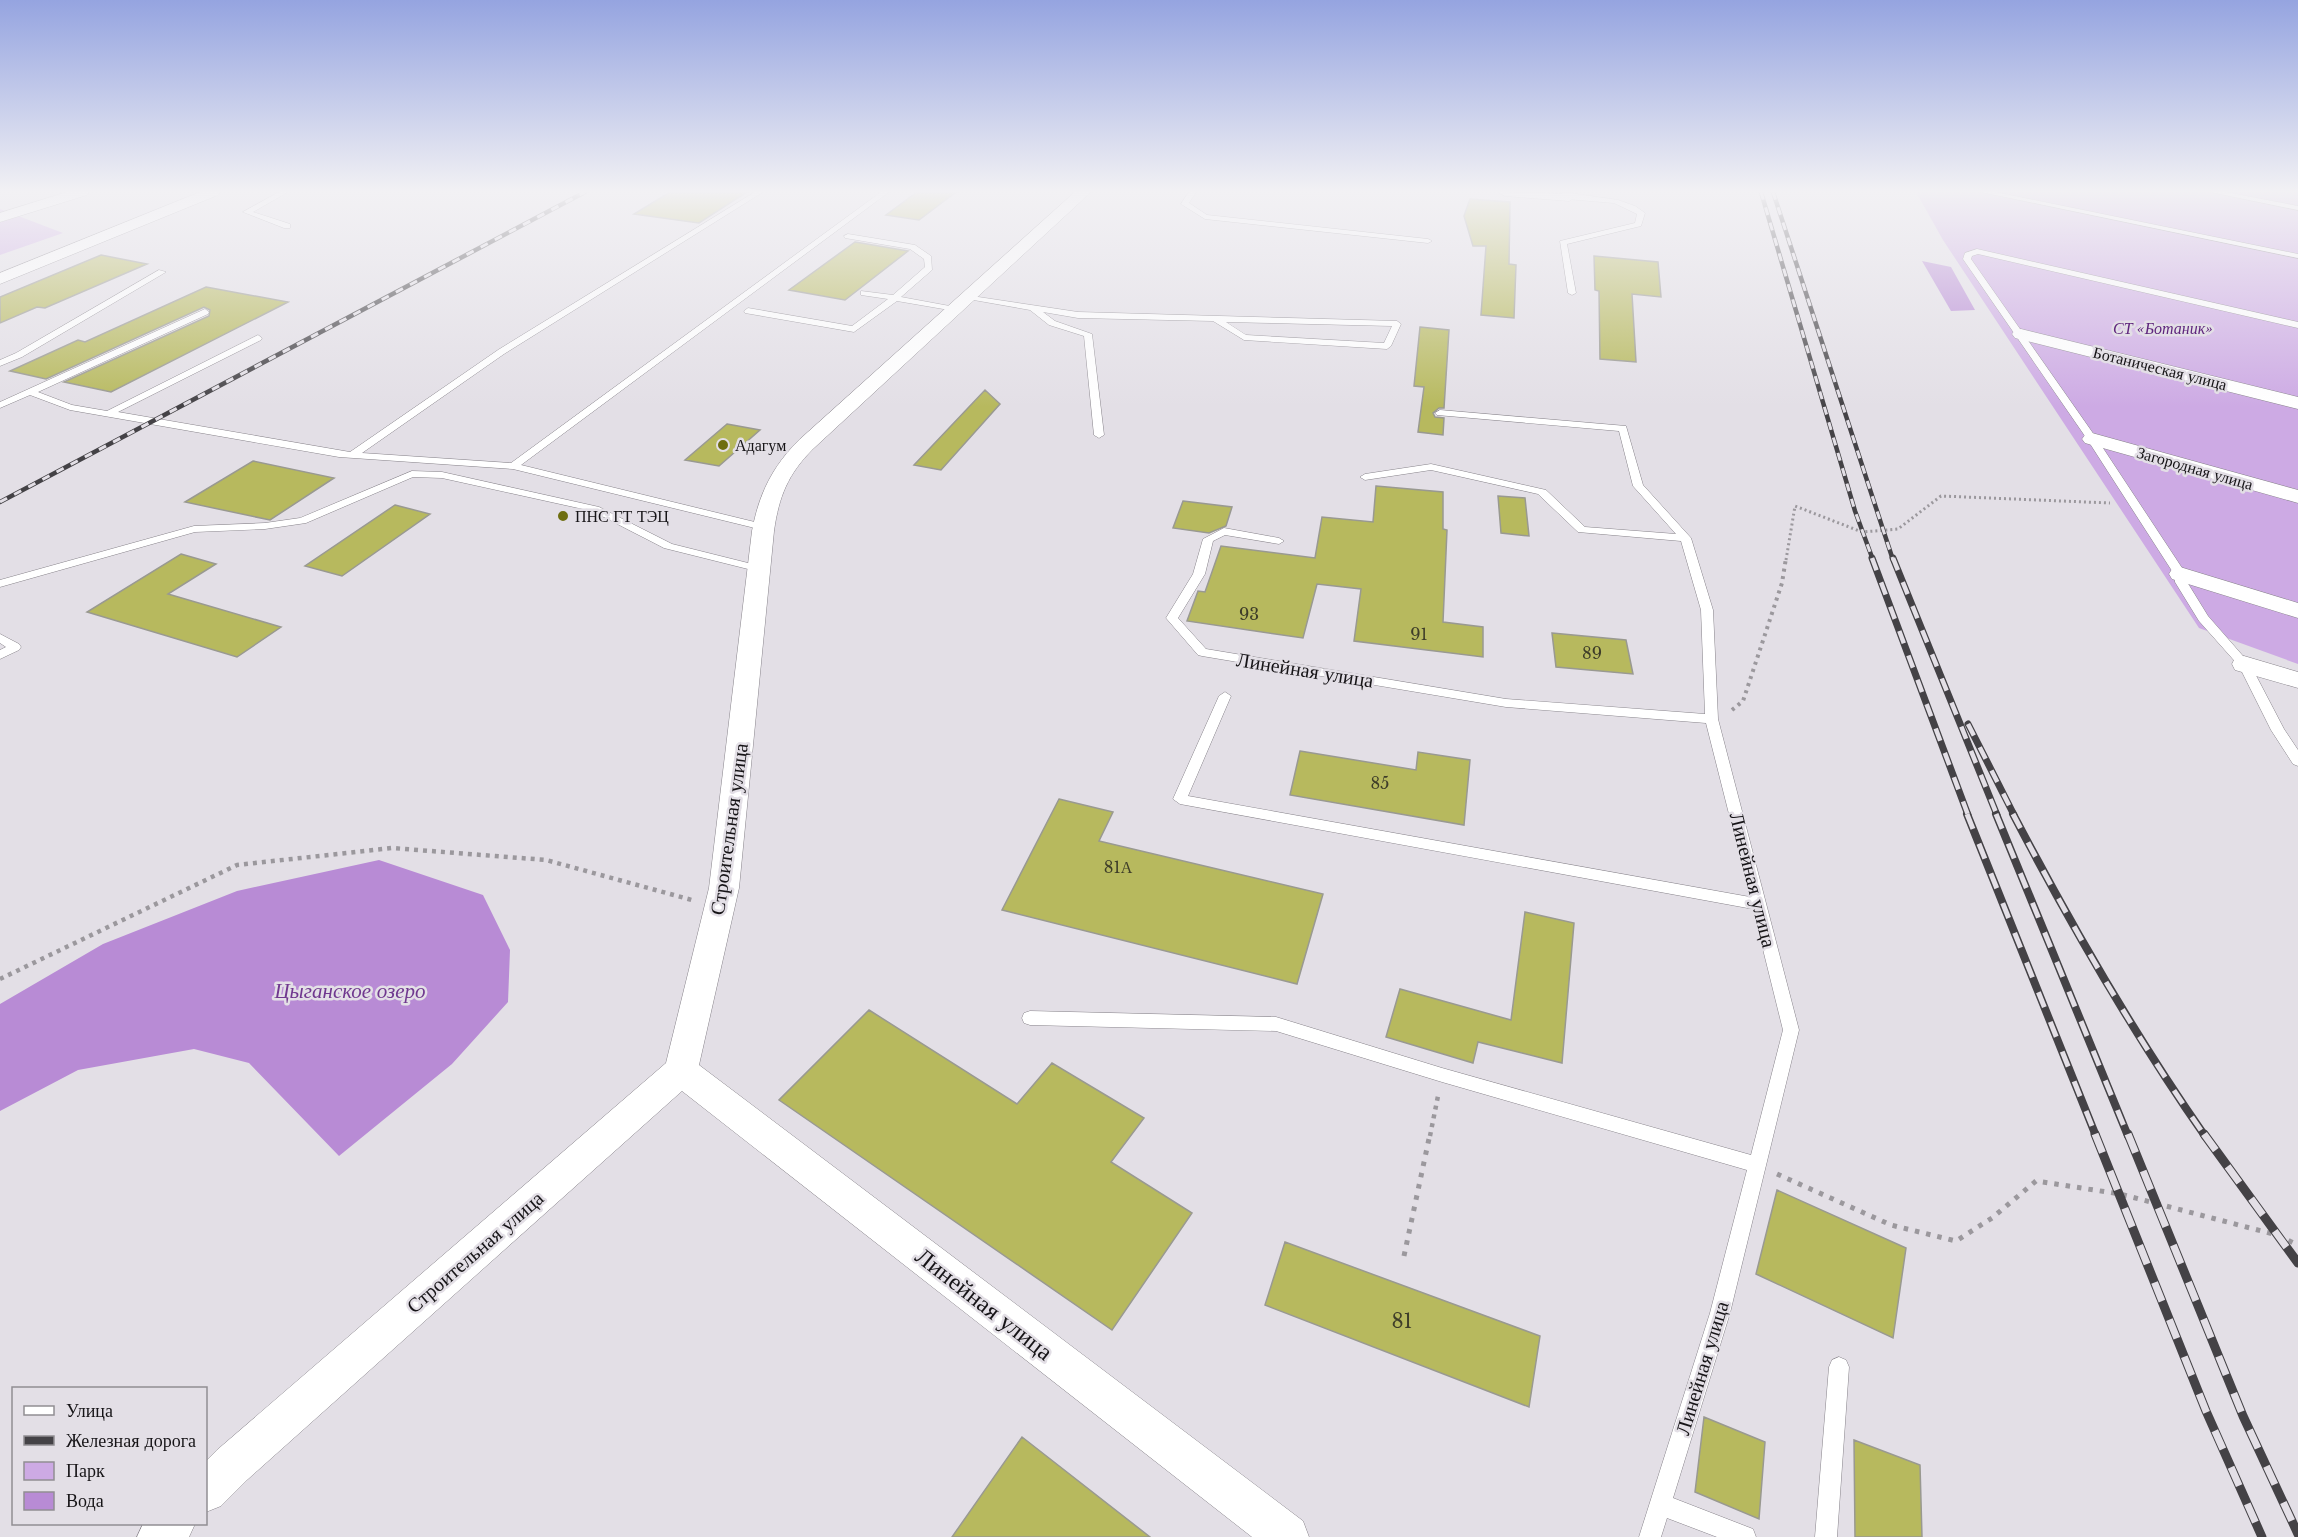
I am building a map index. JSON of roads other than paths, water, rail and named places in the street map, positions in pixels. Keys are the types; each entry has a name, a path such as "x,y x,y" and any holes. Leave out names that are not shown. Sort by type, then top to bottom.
{"street":[{"path":"0,279 37,264"},
{"name":"Строительная улица","path":"207,1490 241,1457 681,1071 724,888 763,527 768,502 783,470 1004,264"},
{"name":"Ботаническая улица","path":"2021,334 2298,403"},
{"name":"Загородная улица","path":"2092,439 2298,497"},
{"path":"2180,574 2298,611"},
{"path":"2244,664 2298,681"},
{"name":"Линейная улица","path":"681,1071 1287,1537"},
{"path":"159,1537 171,1525"}],"lane":[{"path":"352,455 501,352 644,264"},
{"path":"513,466 788,264"},
{"path":"748,311 854,329 895,298 929,268 929,264"},
{"path":"1567,264 1572,293"},
{"path":"1970,264 2021,334 2092,439 2132,504 2180,574 2181,582 2203,618 2244,664 2278,730 2298,761"},
{"path":"2032,264 2298,325"},
{"path":"0,363 19,355 162,272"},
{"path":"864,293 895,298 1033,308 1078,315 1248,318 1397,324 1387,346 1244,337 1214,318"},
{"path":"1033,308 1052,322 1088,334 1099,435"},
{"path":"0,405 205,312"},
{"path":"107,414 258,338"},
{"path":"30,392 70,407 352,455 513,466 763,527"},
{"path":"1440,413 1623,428 1638,486 1686,538 1707,610 1712,719"},
{"path":"1365,477 1431,467 1542,492 1582,530 1686,538"},
{"path":"0,585 194,529 266,526 302,520 412,474 442,475 596,509 668,546 760,569"},
{"name":"Линейная улица","path":"1279,541 1224,531 1208,539 1199,574 1172,618 1202,652 1506,703 1712,719 1791,1030 1720,1313 1650,1537"},
{"path":"0,638 15,647 0,655"},
{"path":"1225,696 1180,799 1759,903"},
{"path":"1030,1018 1276,1024 1443,1075 1757,1165"},
{"path":"1826,1537 1839,1366"},
{"path":"1660,1504 1745,1537"}],"water":[{"path":"1924,264 1951,267 1975,310 1951,311"},
{"name":"Цыганское озеро","path":"379,860 483,895 510,950 508,1002 452,1064 339,1156 249,1063 194,1049 78,1070 0,1111 0,1004 103,944 237,891"}],"railway":[{"path":"0,502 450,264"},
{"path":"1782,264 1855,511 1873,560"},
{"path":"1796,264 1893,560"},
{"path":"1872,558 1968,815"},
{"path":"1893,558 1997,815"},
{"path":"1968,724 2014,815"},
{"path":"1967,814 2096,1136"},
{"path":"1996,814 2128,1136"},
{"path":"2013,814 2104,978 2153,1058 2205,1136"},
{"path":"2095,1134 2206,1411 2262,1537"},
{"path":"2128,1134 2243,1416 2298,1534"},
{"path":"2204,1134 2298,1263"}],"place":[{"name":"Адагум","path":"723,445"},
{"name":"ПНС ГТ ТЭЦ","path":"563,516"}],"park label":[{"name":"СТ «Ботаник»","path":"2163,328"}]}
